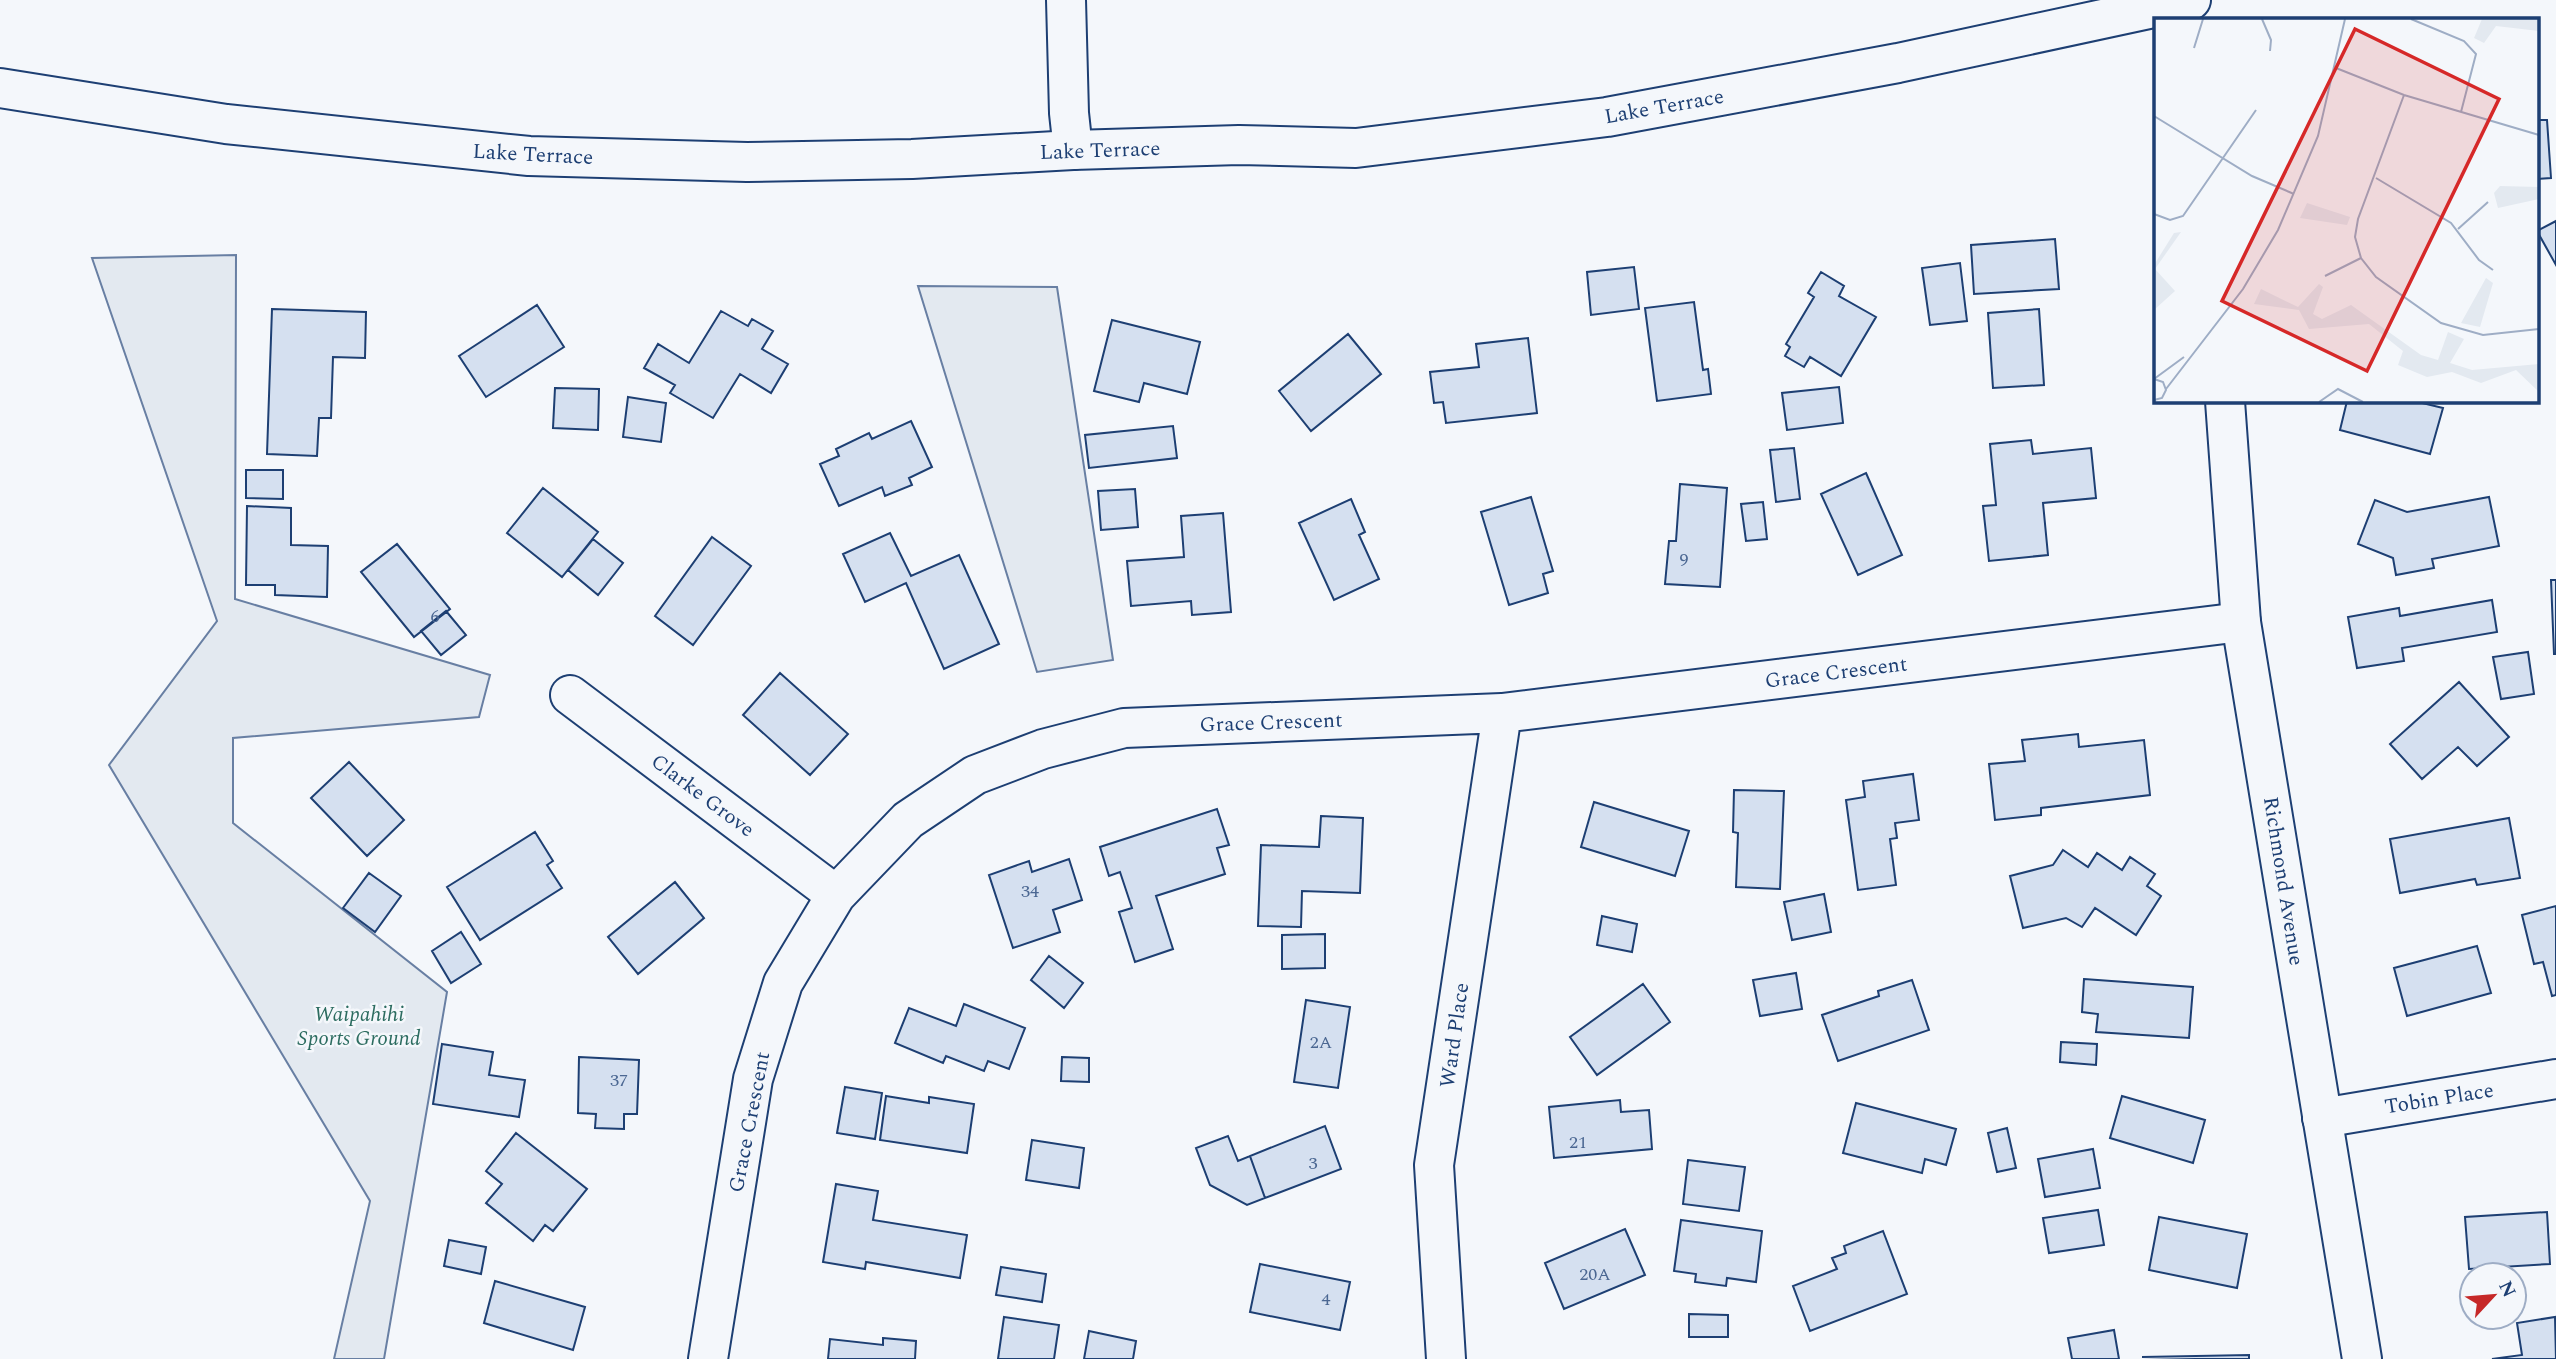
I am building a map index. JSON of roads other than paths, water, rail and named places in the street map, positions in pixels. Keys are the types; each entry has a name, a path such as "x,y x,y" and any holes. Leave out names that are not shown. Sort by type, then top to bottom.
{"street":[{"path":"1066,0 1069,113 1073,150"},
{"path":"2191,0 2194,18"},
{"name":"Lake Terrace","path":"0,88 226,124 529,156 747,162 912,159 1073,150 1239,145 1356,148 1574,122 1898,63 2191,0"},
{"name":"Richmond Avenue","path":"2225,402 2241,622 2362,1359"},
{"name":"Grace Crescent","path":"708,1359 753,1079 783,983 836,895 908,820 975,775 1043,749 1124,728 1502,713 2241,622"},
{"name":"Clarke Grove","path":"570,695 836,895"},
{"name":"Ward Place","path":"1446,1359 1434,1165 1502,713"},
{"name":"Tobin Place","path":"2322,1118 2556,1079"}],"park label":[{"name":"Waipahihi Sports Ground","path":"359,1026"}]}
